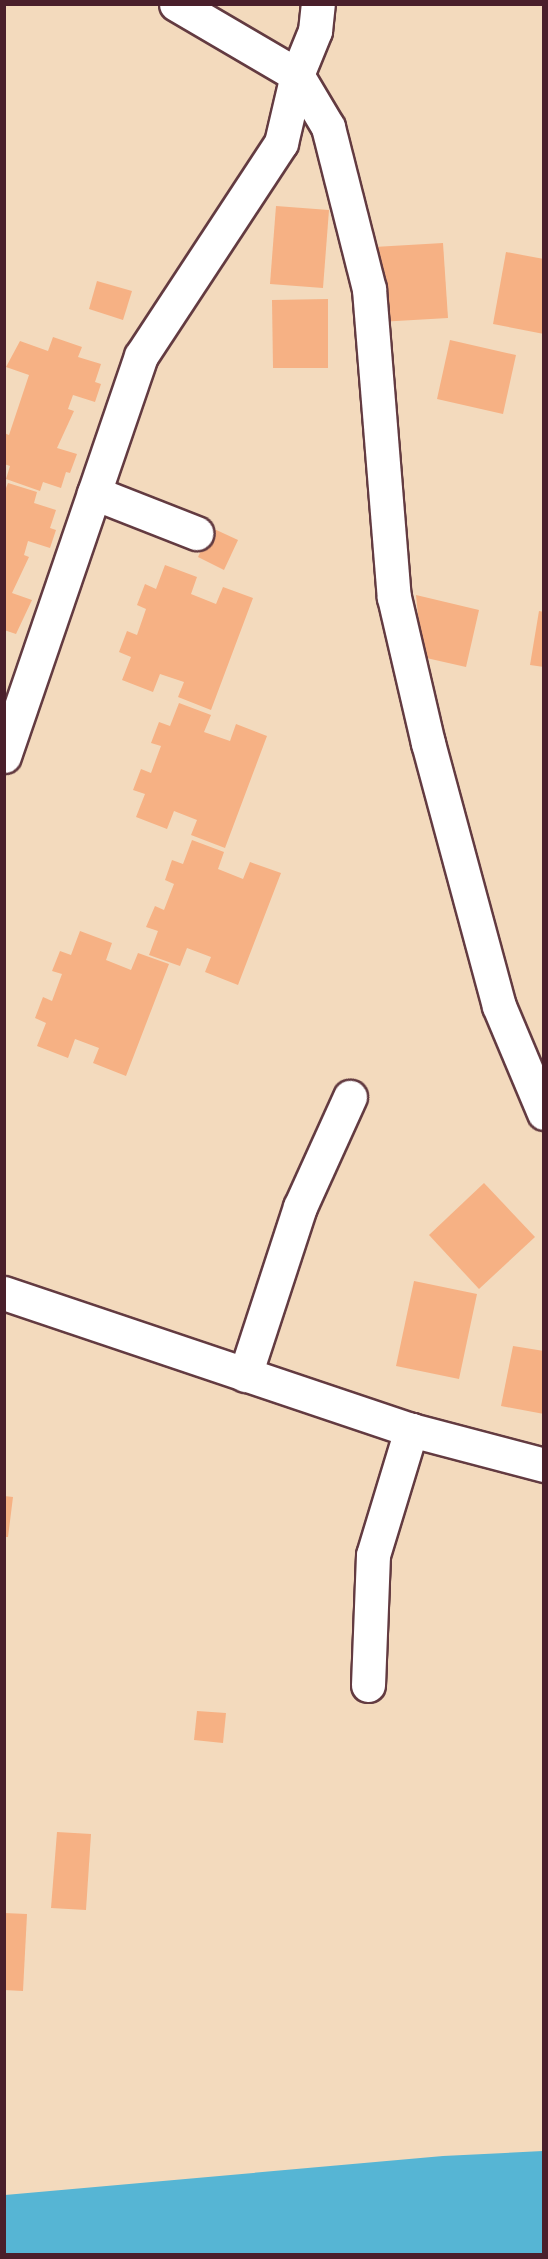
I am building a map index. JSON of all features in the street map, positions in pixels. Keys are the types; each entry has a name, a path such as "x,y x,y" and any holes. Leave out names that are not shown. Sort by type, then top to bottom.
{"street":[{"path":"176,4 297,75 328,127 369,290 394,597 428,743 499,1006 543,1113"},
{"path":"4,756 141,356 281,143 297,75 315,31 318,4"},
{"path":"94,493 196,532"},
{"path":"245,1375 300,1207 350,1097"},
{"path":"4,1293 411,1430 543,1465"},
{"path":"368,1685 373,1555 411,1430"}],"water":[{"path":"543,2151 543,2254 5,2254 5,2195 443,2156"}],"building":[{"path":"276,206 329,210 323,288 270,284"},
{"path":"443,243 448,318 379,322 374,247"},
{"path":"506,252 544,259 544,334 493,324"},
{"path":"97,281 132,291 123,320 89,309"},
{"path":"328,299 328,368 273,368 272,300"},
{"path":"53,337 82,347 78,357 101,364 95,382 101,384 95,402 73,395 68,409 74,411 57,448 77,454 70,473 66,472 61,488 43,482 40,491 6,479 10,466 4,464 4,433 9,435 29,375 6,367 20,341 48,351"},
{"path":"450,340 516,355 503,414 437,399"},
{"path":"8,483 37,492 34,503 56,510 50,528 56,530 50,548 28,541 24,555 29,557 12,593 32,600 16,634 4,630 4,493"},
{"path":"212,528 238,540 224,570 198,557"},
{"path":"165,565 197,577 191,594 216,604 223,587 253,598 211,710 178,697 184,682 160,674 153,692 122,680 131,657 119,652 127,631 137,635 146,609 137,605 145,584 156,589"},
{"path":"416,595 479,610 466,667 422,657"},
{"path":"539,611 544,612 544,667 530,665"},
{"path":"179,703 211,715 204,732 230,741 236,724 267,736 225,848 191,835 197,820 174,811 167,829 136,817 145,794 133,790 141,769 151,773 161,746 151,743 159,722 170,726"},
{"path":"192,840 224,852 218,869 243,879 250,862 281,873 238,985 205,972 211,957 187,948 180,966 149,955 158,931 146,927 155,906 164,910 174,884 165,880 172,860 183,864"},
{"path":"80,931 112,943 106,960 131,970 138,953 169,964 126,1076 93,1063 99,1048 75,1039 68,1058 37,1046 46,1023 35,1018 43,997 52,1001 62,974 52,971 60,951 71,955"},
{"path":"484,1183 535,1237 479,1289 429,1235"},
{"path":"414,1281 477,1294 459,1379 396,1366"},
{"path":"513,1346 544,1351 544,1414 501,1406"},
{"path":"4,1496 13,1497 8,1537 4,1537"},
{"path":"197,1711 226,1713 223,1743 194,1740"},
{"path":"57,1832 91,1834 86,1910 51,1908"},
{"path":"4,1913 27,1914 23,1991 4,1990"}]}
